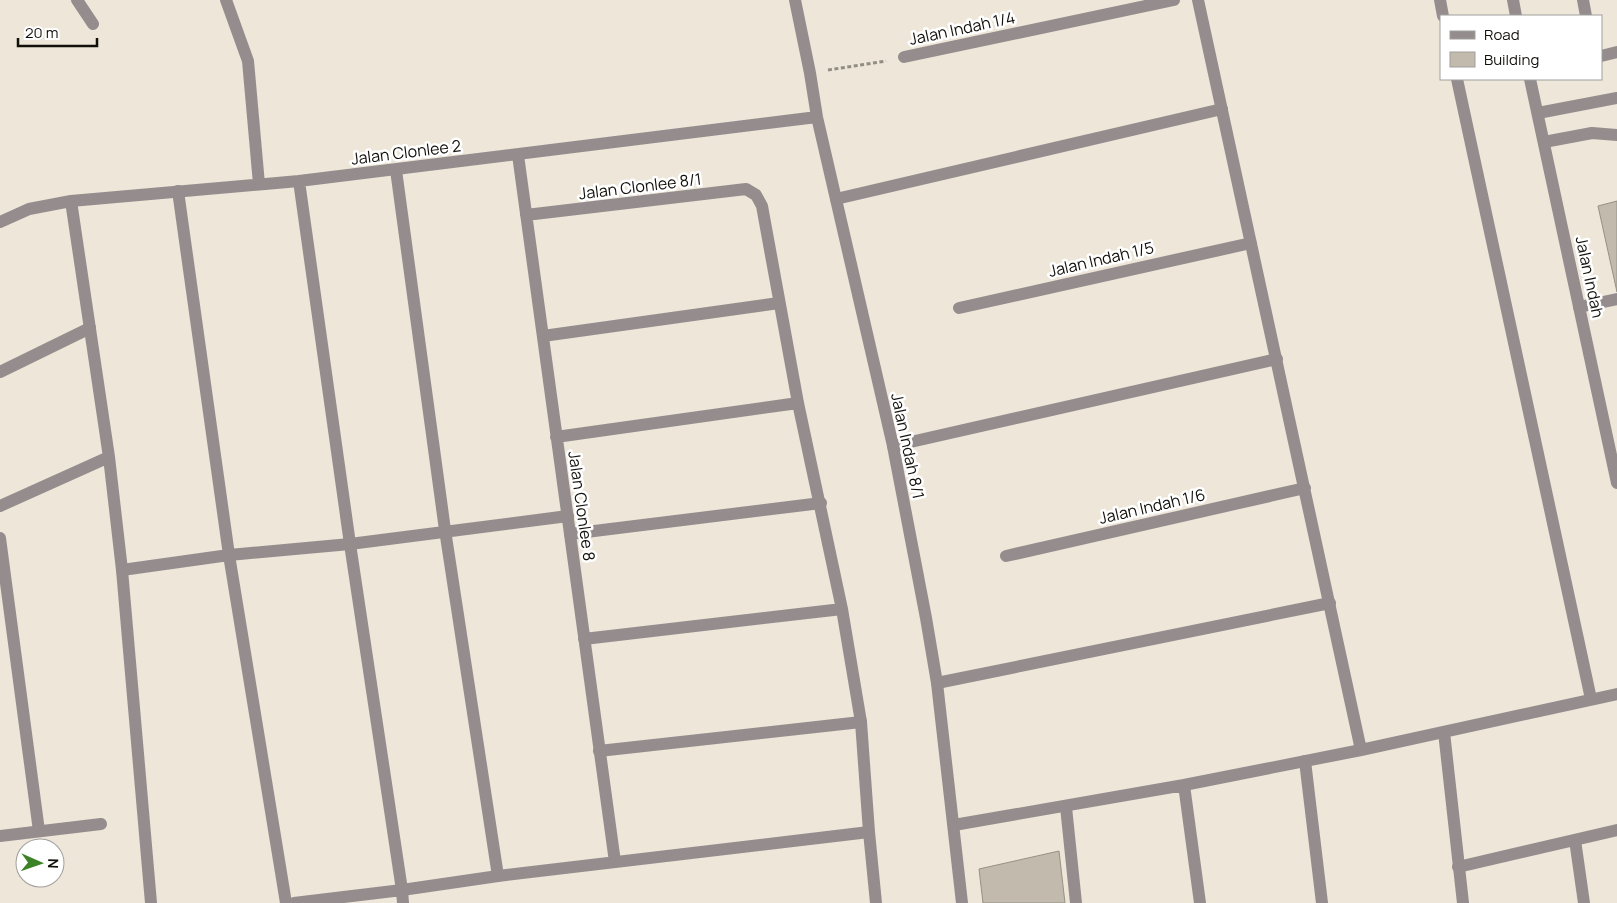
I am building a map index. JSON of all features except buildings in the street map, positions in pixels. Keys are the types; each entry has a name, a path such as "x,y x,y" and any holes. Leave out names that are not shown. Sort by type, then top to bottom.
{"street":[{"path":"77,0 93,24"},
{"path":"226,0 248,61 259,184"},
{"name":"Jalan Indah 8/1","path":"795,0 817,117 893,446 926,618 937,683 962,903"},
{"name":"Jalan Indah 1/4","path":"904,58 1174,0"},
{"path":"1198,0 1361,750"},
{"path":"1440,0 1443,15"},
{"path":"1513,0 1516,15"},
{"path":"1583,0 1586,15"},
{"path":"1602,56 1617,52"},
{"path":"1457,80 1591,699"},
{"name":"Jalan Indah","path":"1530,80 1615,463 1617,483"},
{"path":"1538,113 1617,98"},
{"path":"836,199 1222,109"},
{"name":"Jalan Clonlee 2","path":"0,222 29,209 71,201 299,181 817,117"},
{"path":"1544,142 1592,134 1617,136"},
{"name":"Jalan Clonlee 8","path":"518,155 615,862"},
{"path":"396,170 445,530 498,876"},
{"path":"299,181 350,544 403,897"},
{"name":"Jalan Clonlee 8/1","path":"526,215 746,190 756,195 762,206 779,303"},
{"path":"178,192 229,555 286,903"},
{"path":"71,201 109,457 122,570 151,903"},
{"name":"Jalan Indah 1/5","path":"958,308 1251,242"},
{"path":"1579,307 1617,299"},
{"path":"542,336 779,303 798,403 821,503 842,609 861,722 876,903"},
{"path":"0,372 90,328"},
{"path":"893,446 1277,359"},
{"path":"556,436 798,403"},
{"path":"0,506 109,457"},
{"name":"Jalan Indah 1/6","path":"1006,556 1305,488"},
{"path":"570,534 821,503"},
{"path":"122,570 229,555 350,544 445,530 568,516"},
{"path":"0,538 39,831"},
{"path":"937,683 1330,603"},
{"path":"584,639 842,609"},
{"path":"954,825 1184,786 1361,750 1617,694"},
{"path":"599,751 861,722"},
{"path":"1444,732 1462,903"},
{"path":"1305,761 1322,903"},
{"path":"1184,786 1200,903"},
{"path":"1066,807 1076,903"},
{"path":"0,836 101,824"},
{"path":"1458,867 1617,830"},
{"path":"294,903 403,897 498,876 869,832"},
{"path":"1576,840 1584,903"}],"path":[{"path":"810,73 904,58"}]}
